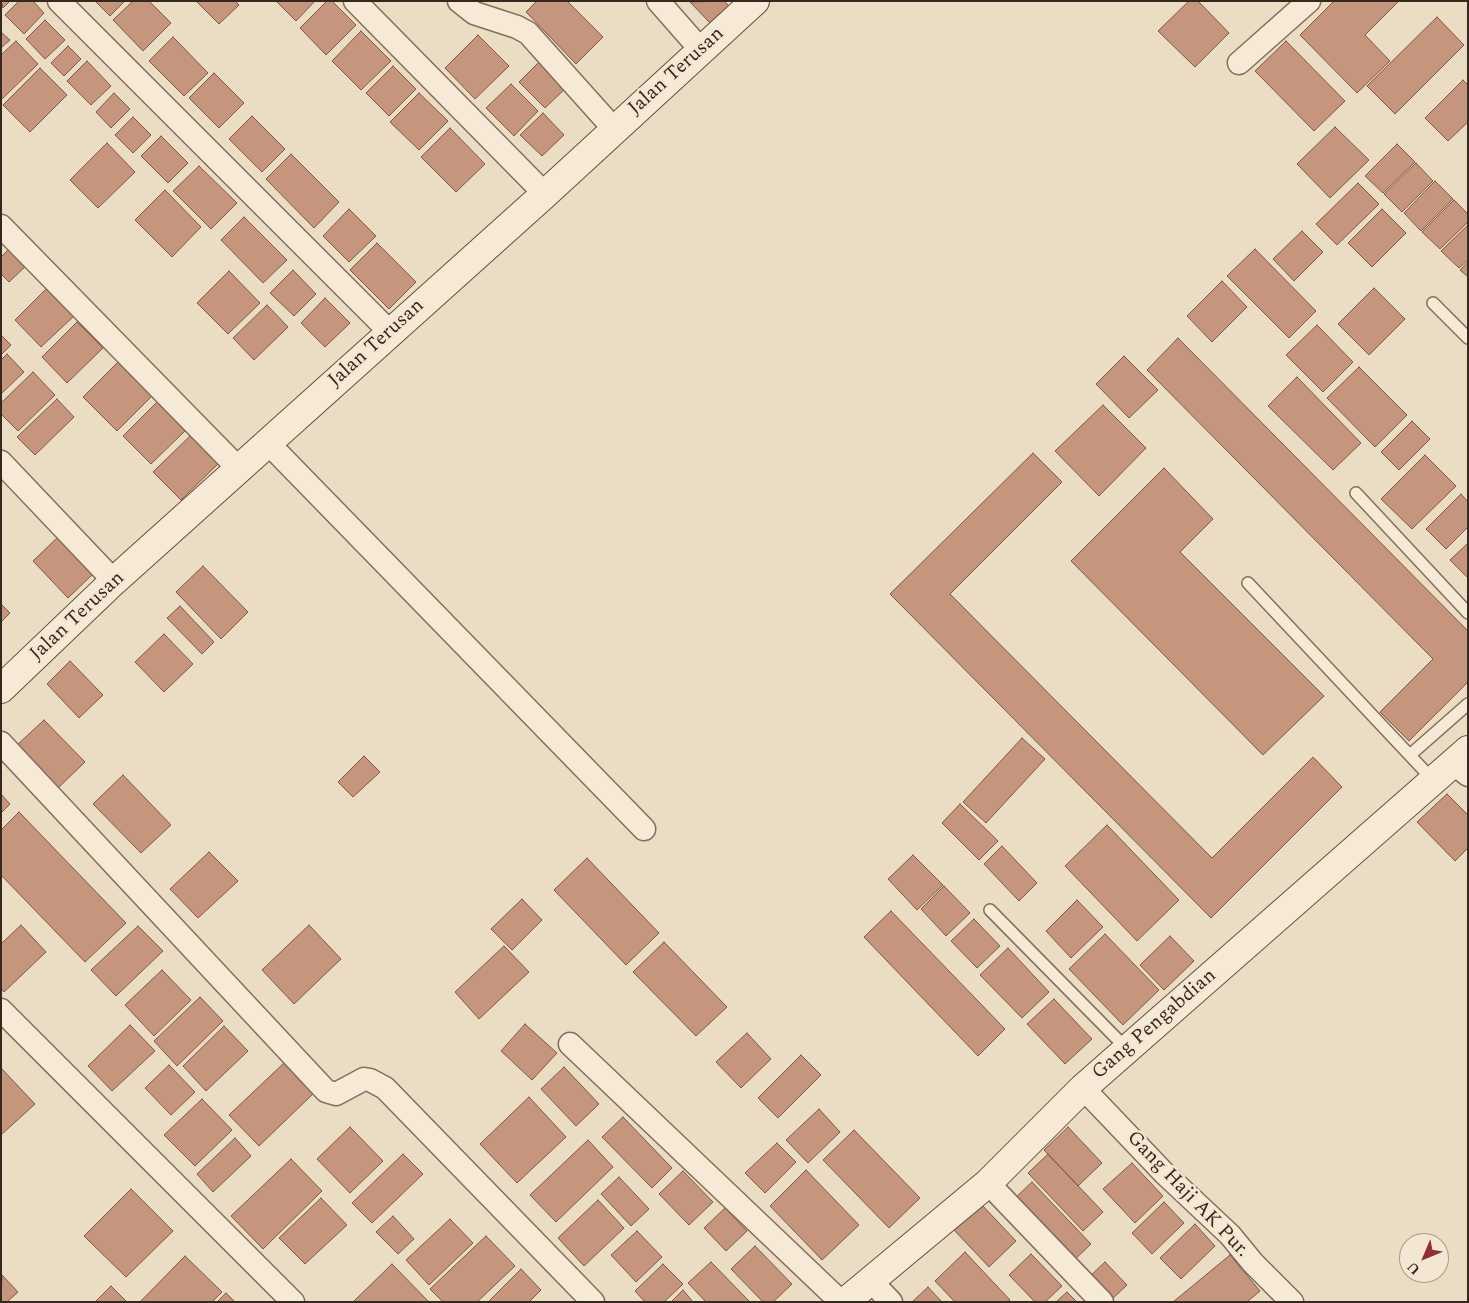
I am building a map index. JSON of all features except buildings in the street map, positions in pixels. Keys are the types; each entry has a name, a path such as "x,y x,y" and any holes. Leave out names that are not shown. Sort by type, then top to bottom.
{"street":[{"path":"59,1 390,332"},
{"path":"355,1 545,194"},
{"path":"459,1 474,13 517,26 528,33 614,129"},
{"path":"658,1 701,50"},
{"name":"Jalan Terusan","path":"1,689 114,581 545,194 755,1"},
{"path":"1239,63 1309,1"},
{"path":"1,226 239,469"},
{"path":"268,444 644,830"},
{"path":"1,462 114,581"},
{"path":"1,744 326,1091 336,1094 364,1079 375,1082 384,1088 593,1302"},
{"name":"Gang Pengabdian","path":"845,1302 988,1183 1084,1088 1455,767"},
{"path":"1,1010 293,1302"},
{"path":"570,1044 841,1302"},
{"name":"Gang Haji AK Pur.","path":"1084,1088 1164,1173 1230,1234 1253,1263 1292,1302"},
{"path":"988,1183 1102,1302"},
{"path":"870,1280 891,1302"}],"lane":[{"path":"1433,303 1468,338"},
{"path":"1356,493 1468,614"},
{"path":"1248,583 1410,756 1455,767"},
{"path":"1410,756 1468,704"},
{"path":"990,910 1128,1049"}]}
